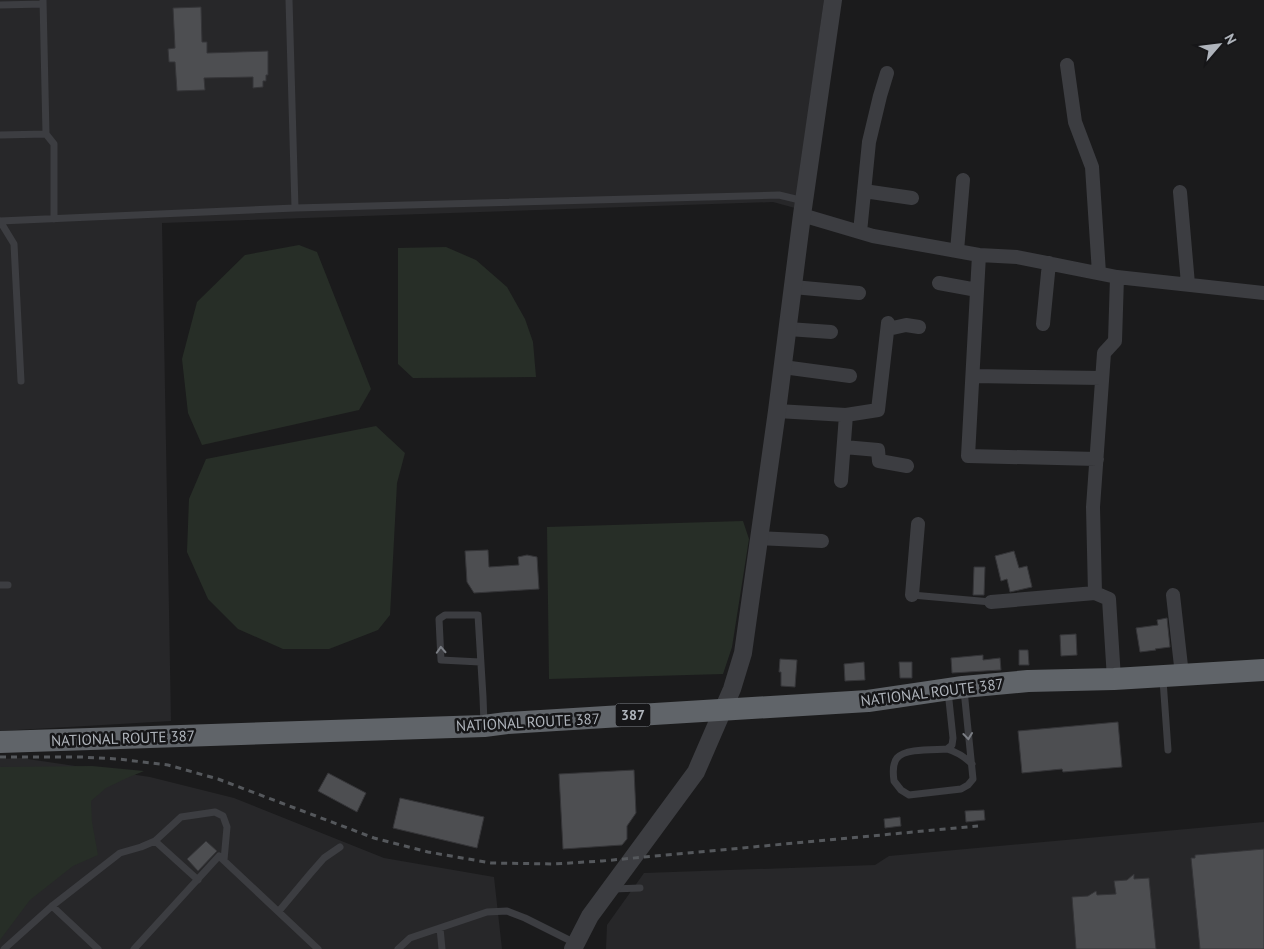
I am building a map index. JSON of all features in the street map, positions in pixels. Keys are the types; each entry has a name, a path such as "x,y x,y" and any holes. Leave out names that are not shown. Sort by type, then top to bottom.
{"highway":[{"name":"NATIONAL ROUTE 387","path":"0,742 484,726 507,722 868,701 955,688 1028,681 1114,679 1264,670"}],"street":[{"path":"574,946 590,916 696,772 732,689 743,653 833,0"},
{"path":"1068,65 1074,122 1092,167 1099,273"},
{"path":"860,232 869,142 887,73"},
{"path":"958,251 963,180"},
{"path":"864,191 912,198"},
{"path":"1180,192 1188,284"},
{"path":"803,208 873,236 979,255 1017,257 1118,276 1264,293"},
{"path":"979,255 968,456 1097,459"},
{"path":"1043,324 1049,263"},
{"path":"1095,593 1093,508 1102,378 1104,353 1115,341 1118,276"},
{"path":"940,283 977,290"},
{"path":"793,287 858,293"},
{"path":"777,411 846,415 878,410 888,326 906,325 919,327"},
{"path":"788,329 831,332"},
{"path":"783,367 850,376"},
{"path":"973,376 1102,378"},
{"path":"841,481 846,415"},
{"path":"844,447 878,450 879,461 907,466"},
{"path":"912,595 918,524"},
{"path":"759,538 822,540"},
{"path":"991,602 1095,593 1109,599 1114,679"},
{"path":"1172,594 1172,676"}],"lane":[{"path":"289,0 295,208"},
{"path":"0,6 43,2 46,134 54,144 54,219"},
{"path":"0,135 46,134"},
{"path":"21,381 14,244 0,221 295,208 779,195 803,208"},
{"path":"0,585 8,585"},
{"path":"912,595 991,602"},
{"path":"480,662 441,660 439,619 445,615 478,615 484,726"},
{"path":"1168,750 1172,676"},
{"path":"947,749 952,744 953,738 955,688"},
{"path":"955,688 972,764 973,779 961,789 909,794 902,790 894,781 894,766 897,758 907,752 947,749 959,753 972,764"},
{"path":"4,949 52,906 120,853 155,841 182,817 215,812 223,816 226,827 224,860"},
{"path":"155,841 198,880"},
{"path":"278,911 324,858 340,847"},
{"path":"134,949 220,856 318,949"},
{"path":"610,889 640,888"},
{"path":"52,906 98,949"},
{"path":"398,949 410,938 487,912 507,911 525,918 574,946"},
{"path":"440,928 442,949"}],"shaded area":[{"path":"0,0 824,0 795,208 773,202 162,223 171,721 0,731"},
{"path":"299,245 317,252 371,389 359,410 202,445 188,413 182,359 197,302 245,255"},
{"path":"446,247 476,260 507,287 525,319 533,342 536,377 413,378 398,364 398,248"},
{"path":"376,426 405,453 397,483 390,615 378,630 329,649 283,649 238,629 208,599 187,552 189,499 206,459"},
{"path":"743,521 749,539 732,647 723,674 549,679 547,527"},
{"path":"21,758 150,777 234,798 384,858 494,877 502,949 0,949 0,759"},
{"path":"92,766 144,771 106,788 91,801 92,822 98,855 73,866 30,900 0,940 0,767"},
{"path":"1264,822 1264,949 606,949 607,925 644,873 875,865 889,856"}],"building":[{"path":"201,7 202,42 207,42 207,53 268,51 268,75 266,75 266,81 263,81 263,87 253,88 253,77 204,78 205,90 177,91 175,62 169,62 168,49 175,48 173,8"},
{"path":"488,550 489,567 519,565 518,557 527,555 537,557 539,589 474,593 467,582 465,551"},
{"path":"1014,551 1019,568 1027,566 1032,587 1010,592 1007,579 1001,581 995,556"},
{"path":"974,567 985,567 984,595 973,595"},
{"path":"1167,618 1170,647 1140,652 1136,628 1158,625 1157,620"},
{"path":"1076,634 1077,655 1061,656 1060,635"},
{"path":"1019,650 1028,650 1029,665 1019,665"},
{"path":"983,655 983,660 1000,658 1001,670 952,673 951,658"},
{"path":"780,659 797,660 795,687 781,686"},
{"path":"864,662 865,680 845,681 844,664"},
{"path":"899,662 912,662 912,678 900,678"},
{"path":"1118,722 1122,767 1063,772 1062,769 1022,773 1018,731"},
{"path":"634,770 636,813 627,826 627,839 622,845 563,849 559,774"},
{"path":"328,773 366,793 357,812 318,791"},
{"path":"400,798 484,817 477,848 393,828"},
{"path":"984,810 985,820 966,822 965,811"},
{"path":"900,817 901,826 885,828 884,819"},
{"path":"206,841 217,851 198,871 187,859"},
{"path":"1264,849 1264,949 1200,949 1191,858 1195,858 1195,855"},
{"path":"1134,874 1134,879 1149,878 1156,949 1076,949 1072,897 1088,896 1096,891 1097,895 1116,894 1114,881 1127,880"}],"railway":[{"path":"0,757 81,757 168,765 218,779 374,838 428,852 491,863 553,864 602,861 978,826"}]}
